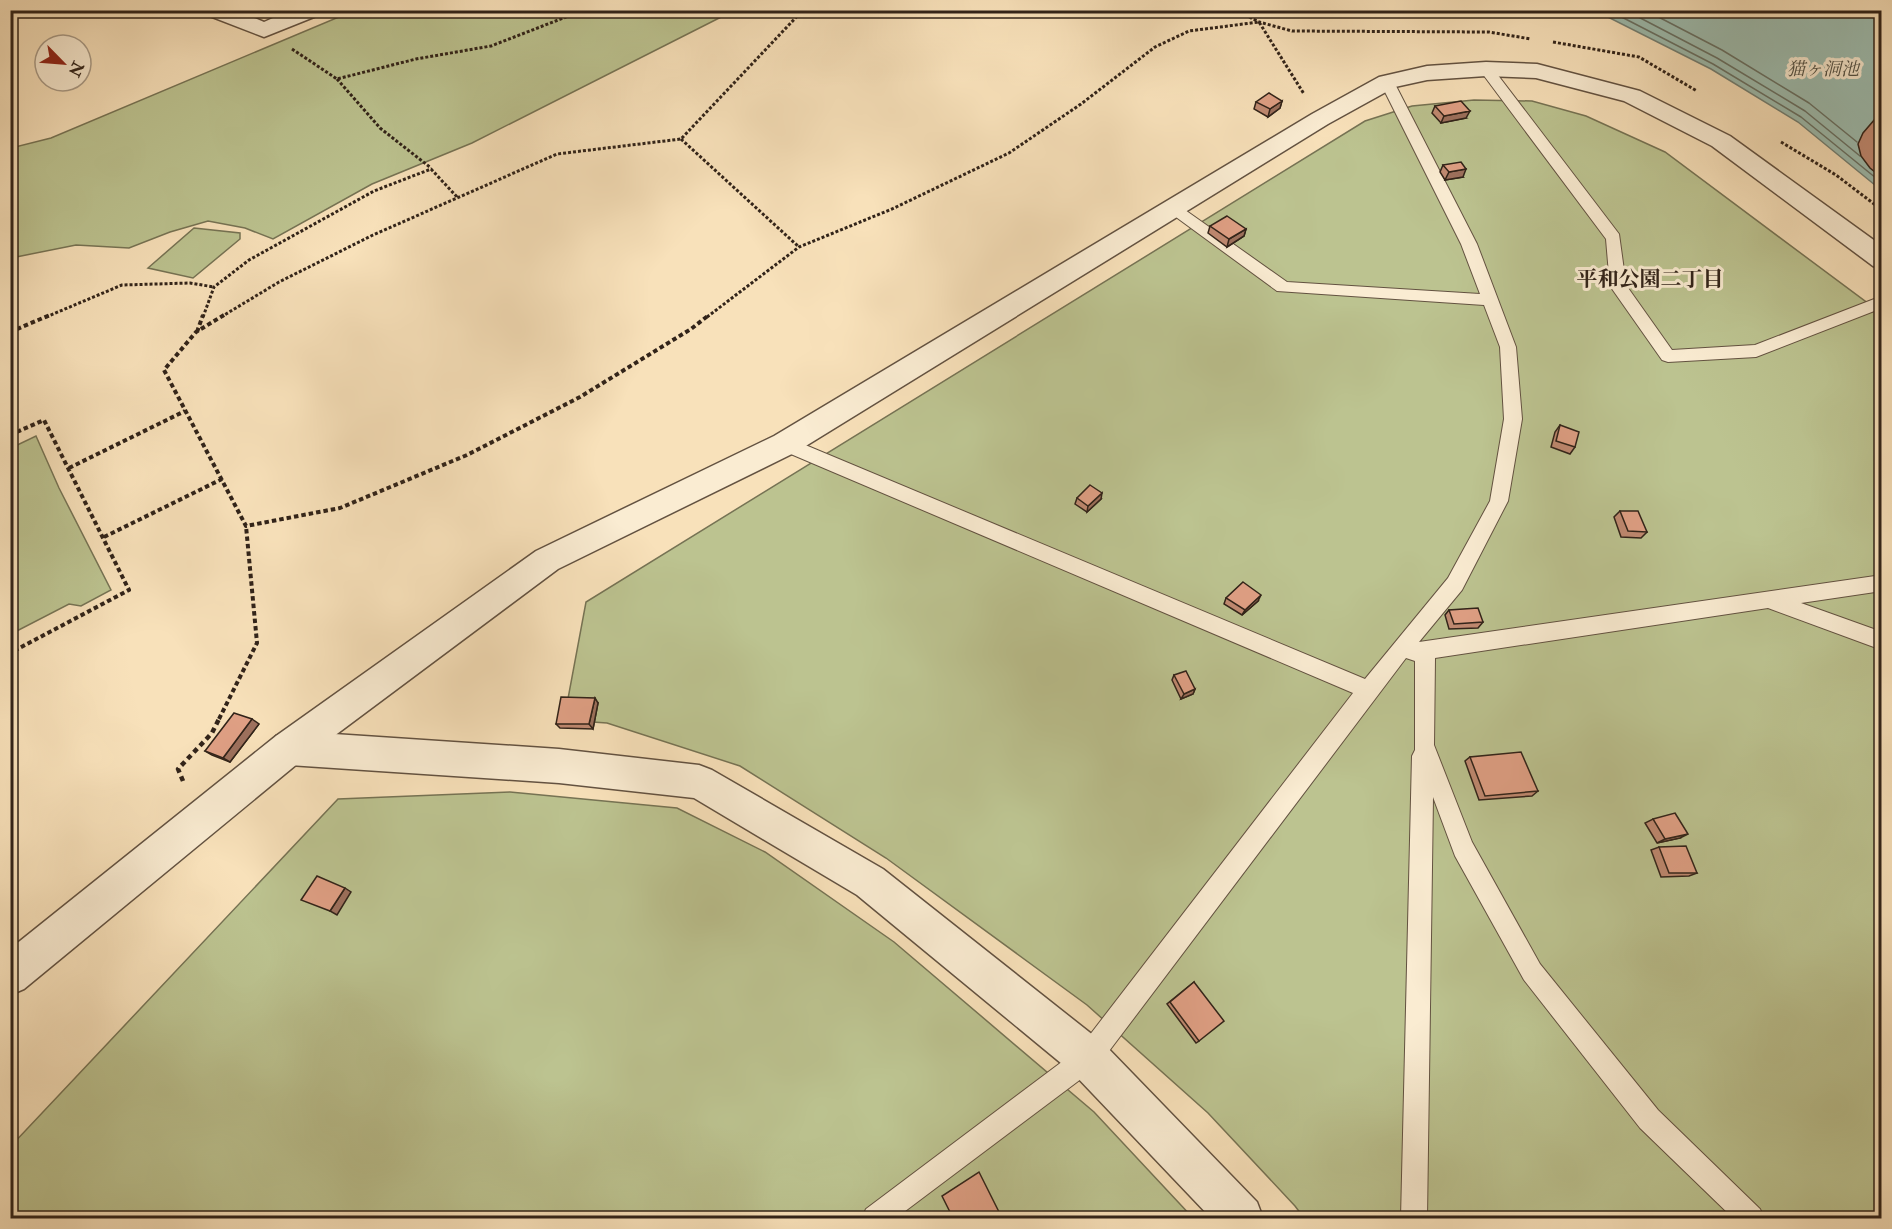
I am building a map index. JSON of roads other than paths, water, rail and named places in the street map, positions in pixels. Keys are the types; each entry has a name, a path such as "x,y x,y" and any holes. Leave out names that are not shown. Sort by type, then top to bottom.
{"street":[{"path":"215,10 264,30 311,10"},
{"path":"10,975 288,748 547,560 785,444 1320,120 1387,82 1427,73 1486,69 1537,71 1632,96 1721,141 1881,260"},
{"path":"288,748 559,765 699,782 870,882 1088,1058 1241,1218"}],"lane":[{"path":"1486,69 1614,238 1618,286 1668,356 1756,351 1881,302"},
{"path":"875,1218 1088,1058 1368,690 1455,584 1499,501 1513,419 1508,347 1469,244 1387,82"},
{"path":"1173,209 1283,287 1490,300"},
{"path":"785,444 1368,690"},
{"path":"1398,654 1881,584"},
{"path":"1770,600 1881,641"},
{"path":"1414,1218 1425,650"},
{"path":"1424,744 1463,848 1532,972 1648,1119 1751,1218"}],"water":[{"name":"猫ヶ洞池","path":"1447,11 1881,11 1881,190 1798,122 1711,69 1602,14"}],"district":[{"name":"平和公園二丁目","path":"1650,279"}]}
